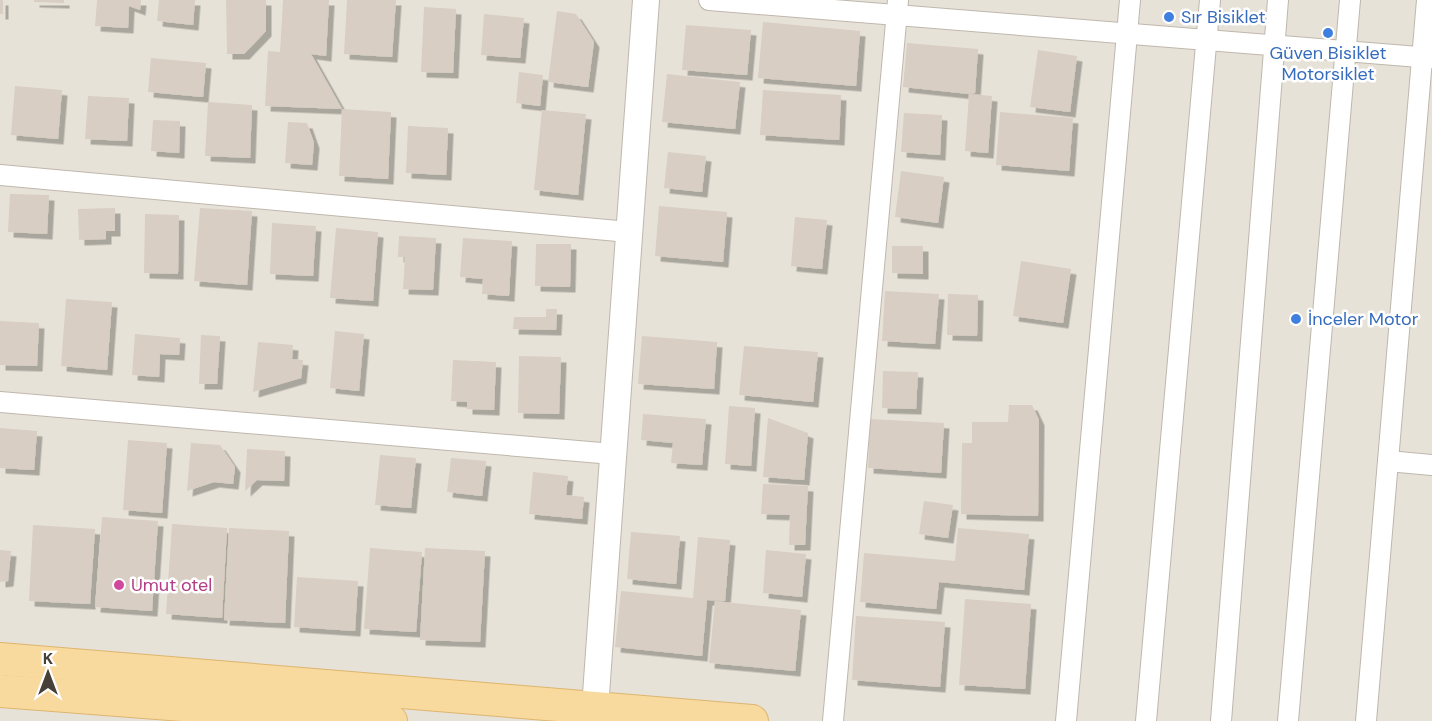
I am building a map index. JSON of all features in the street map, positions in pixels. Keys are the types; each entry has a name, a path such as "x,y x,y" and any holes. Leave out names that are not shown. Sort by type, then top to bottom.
{"main road":[{"path":"0,659 752,721"},
{"path":"0,691 392,721"}],"street":[{"path":"594,708 646,0"},
{"path":"709,0 897,8 1127,33 1427,58"},
{"path":"1066,721 1130,0"},
{"path":"1146,721 1210,0"},
{"path":"1221,721 1278,0"},
{"path":"1288,721 1350,0"},
{"path":"1366,721 1388,461 1427,58 1427,0"},
{"path":"833,721 897,8"},
{"path":"0,175 629,232"},
{"path":"0,402 613,454"},
{"path":"1388,461 1432,465"}],"shaded area":[{"path":"0,0 1432,0 1432,721 0,721"}],"building":[{"path":"0,0 3,0 3,14 0,14"},
{"path":"34,0 64,0 64,3 34,2"},
{"path":"97,0 141,0 140,10 129,6 128,28 95,26"},
{"path":"159,0 195,0 193,25 157,21"},
{"path":"226,0 266,0 266,31 244,54 227,54"},
{"path":"283,0 329,0 326,56 311,54 342,109 265,106 268,51 280,52"},
{"path":"347,0 396,0 392,57 344,54"},
{"path":"424,7 456,9 453,73 421,72"},
{"path":"557,11 576,14 594,42 588,87 548,82"},
{"path":"484,14 524,18 520,58 481,55"},
{"path":"763,22 860,31 856,86 758,78"},
{"path":"686,25 751,30 747,75 682,70"},
{"path":"907,43 978,49 975,93 903,87"},
{"path":"1038,50 1077,56 1070,112 1030,107"},
{"path":"151,58 206,63 203,97 148,92"},
{"path":"519,72 543,75 540,106 516,103"},
{"path":"667,74 740,82 735,129 662,122"},
{"path":"15,86 62,90 58,139 11,135"},
{"path":"763,90 841,95 839,140 760,135"},
{"path":"969,94 992,96 988,153 965,151"},
{"path":"88,96 129,98 127,141 85,139"},
{"path":"208,102 252,105 250,158 205,156"},
{"path":"342,109 391,112 388,179 339,176"},
{"path":"542,110 586,114 578,195 534,190"},
{"path":"1000,112 1073,118 1069,171 996,165"},
{"path":"904,113 942,115 940,155 901,152"},
{"path":"153,120 180,121 179,153 151,151"},
{"path":"288,122 307,123 314,143 312,165 285,163"},
{"path":"408,126 448,128 446,175 406,173"},
{"path":"668,152 706,156 702,192 664,188"},
{"path":"901,171 944,177 938,223 895,217"},
{"path":"10,194 49,195 47,234 8,232"},
{"path":"659,206 727,212 723,262 655,256"},
{"path":"115,208 115,231 106,231 106,239 79,240 78,209"},
{"path":"200,208 252,211 247,285 194,281"},
{"path":"145,214 179,215 178,274 144,273"},
{"path":"795,217 827,220 822,269 791,266"},
{"path":"272,223 316,226 313,276 270,274"},
{"path":"336,228 378,232 373,301 330,298"},
{"path":"399,236 436,238 433,290 403,289 405,257 398,257"},
{"path":"463,238 512,241 509,296 482,294 483,279 460,277"},
{"path":"536,244 571,244 570,287 535,286"},
{"path":"892,246 923,246 923,274 892,273"},
{"path":"1021,261 1071,269 1063,323 1013,316"},
{"path":"885,291 939,294 935,344 882,341"},
{"path":"948,294 978,295 977,336 947,335"},
{"path":"66,299 112,302 107,370 61,366"},
{"path":"546,309 557,309 556,330 513,329 514,317 546,317"},
{"path":"0,321 39,323 37,366 0,365"},
{"path":"335,331 364,334 359,391 330,388"},
{"path":"135,334 180,338 179,355 160,354 159,377 132,375"},
{"path":"201,335 220,336 217,384 199,384"},
{"path":"642,336 717,342 714,389 638,384"},
{"path":"258,342 293,345 292,359 303,360 301,378 253,392"},
{"path":"744,346 818,352 813,402 739,395"},
{"path":"519,356 561,357 559,414 518,413"},
{"path":"453,360 496,362 494,410 467,409 467,402 451,401"},
{"path":"883,371 918,372 916,409 882,408"},
{"path":"1009,405 1032,405 1039,420 1038,516 961,514 962,443 972,443 972,422 1008,422"},
{"path":"729,406 755,408 751,466 725,464"},
{"path":"643,414 706,419 702,465 671,463 673,443 641,440"},
{"path":"768,418 808,433 804,480 763,477"},
{"path":"870,419 944,423 941,473 868,468"},
{"path":"0,428 37,431 34,470 0,468"},
{"path":"128,440 167,443 162,513 123,510"},
{"path":"191,443 220,445 235,467 233,484 214,482 187,491"},
{"path":"247,449 285,451 284,481 257,480 245,491"},
{"path":"380,455 416,458 411,508 375,505"},
{"path":"451,458 486,461 482,496 447,492"},
{"path":"533,472 568,476 566,495 584,497 582,519 529,514"},
{"path":"763,484 808,486 805,545 789,545 790,515 761,514"},
{"path":"924,501 953,505 948,538 919,534"},
{"path":"102,517 158,521 152,611 95,607"},
{"path":"172,524 227,528 222,618 166,614"},
{"path":"33,525 95,529 90,604 29,601"},
{"path":"229,528 289,531 285,623 224,620"},
{"path":"958,528 1029,534 1024,590 939,582 936,609 860,602 864,553 955,561"},
{"path":"631,532 680,536 676,584 627,579"},
{"path":"698,537 730,540 725,601 707,600 702,656 615,647 621,591 693,598"},
{"path":"370,548 422,552 416,632 364,629"},
{"path":"425,548 485,551 480,642 420,640"},
{"path":"0,550 11,551 8,581 0,582"},
{"path":"766,550 806,554 802,597 763,593"},
{"path":"297,577 358,581 355,631 294,627"},
{"path":"965,599 1031,604 1025,689 959,685"},
{"path":"715,601 801,610 795,671 709,663"},
{"path":"856,616 945,622 940,687 852,680"}],"place":[{"name":"Sır Bisiklet","path":"1169,17"},
{"name":"Güven Bisiklet Motorsiklet","path":"1328,33"},
{"name":"İnceler Motor","path":"1296,319"},
{"name":"Umut otel","path":"119,585"}]}
